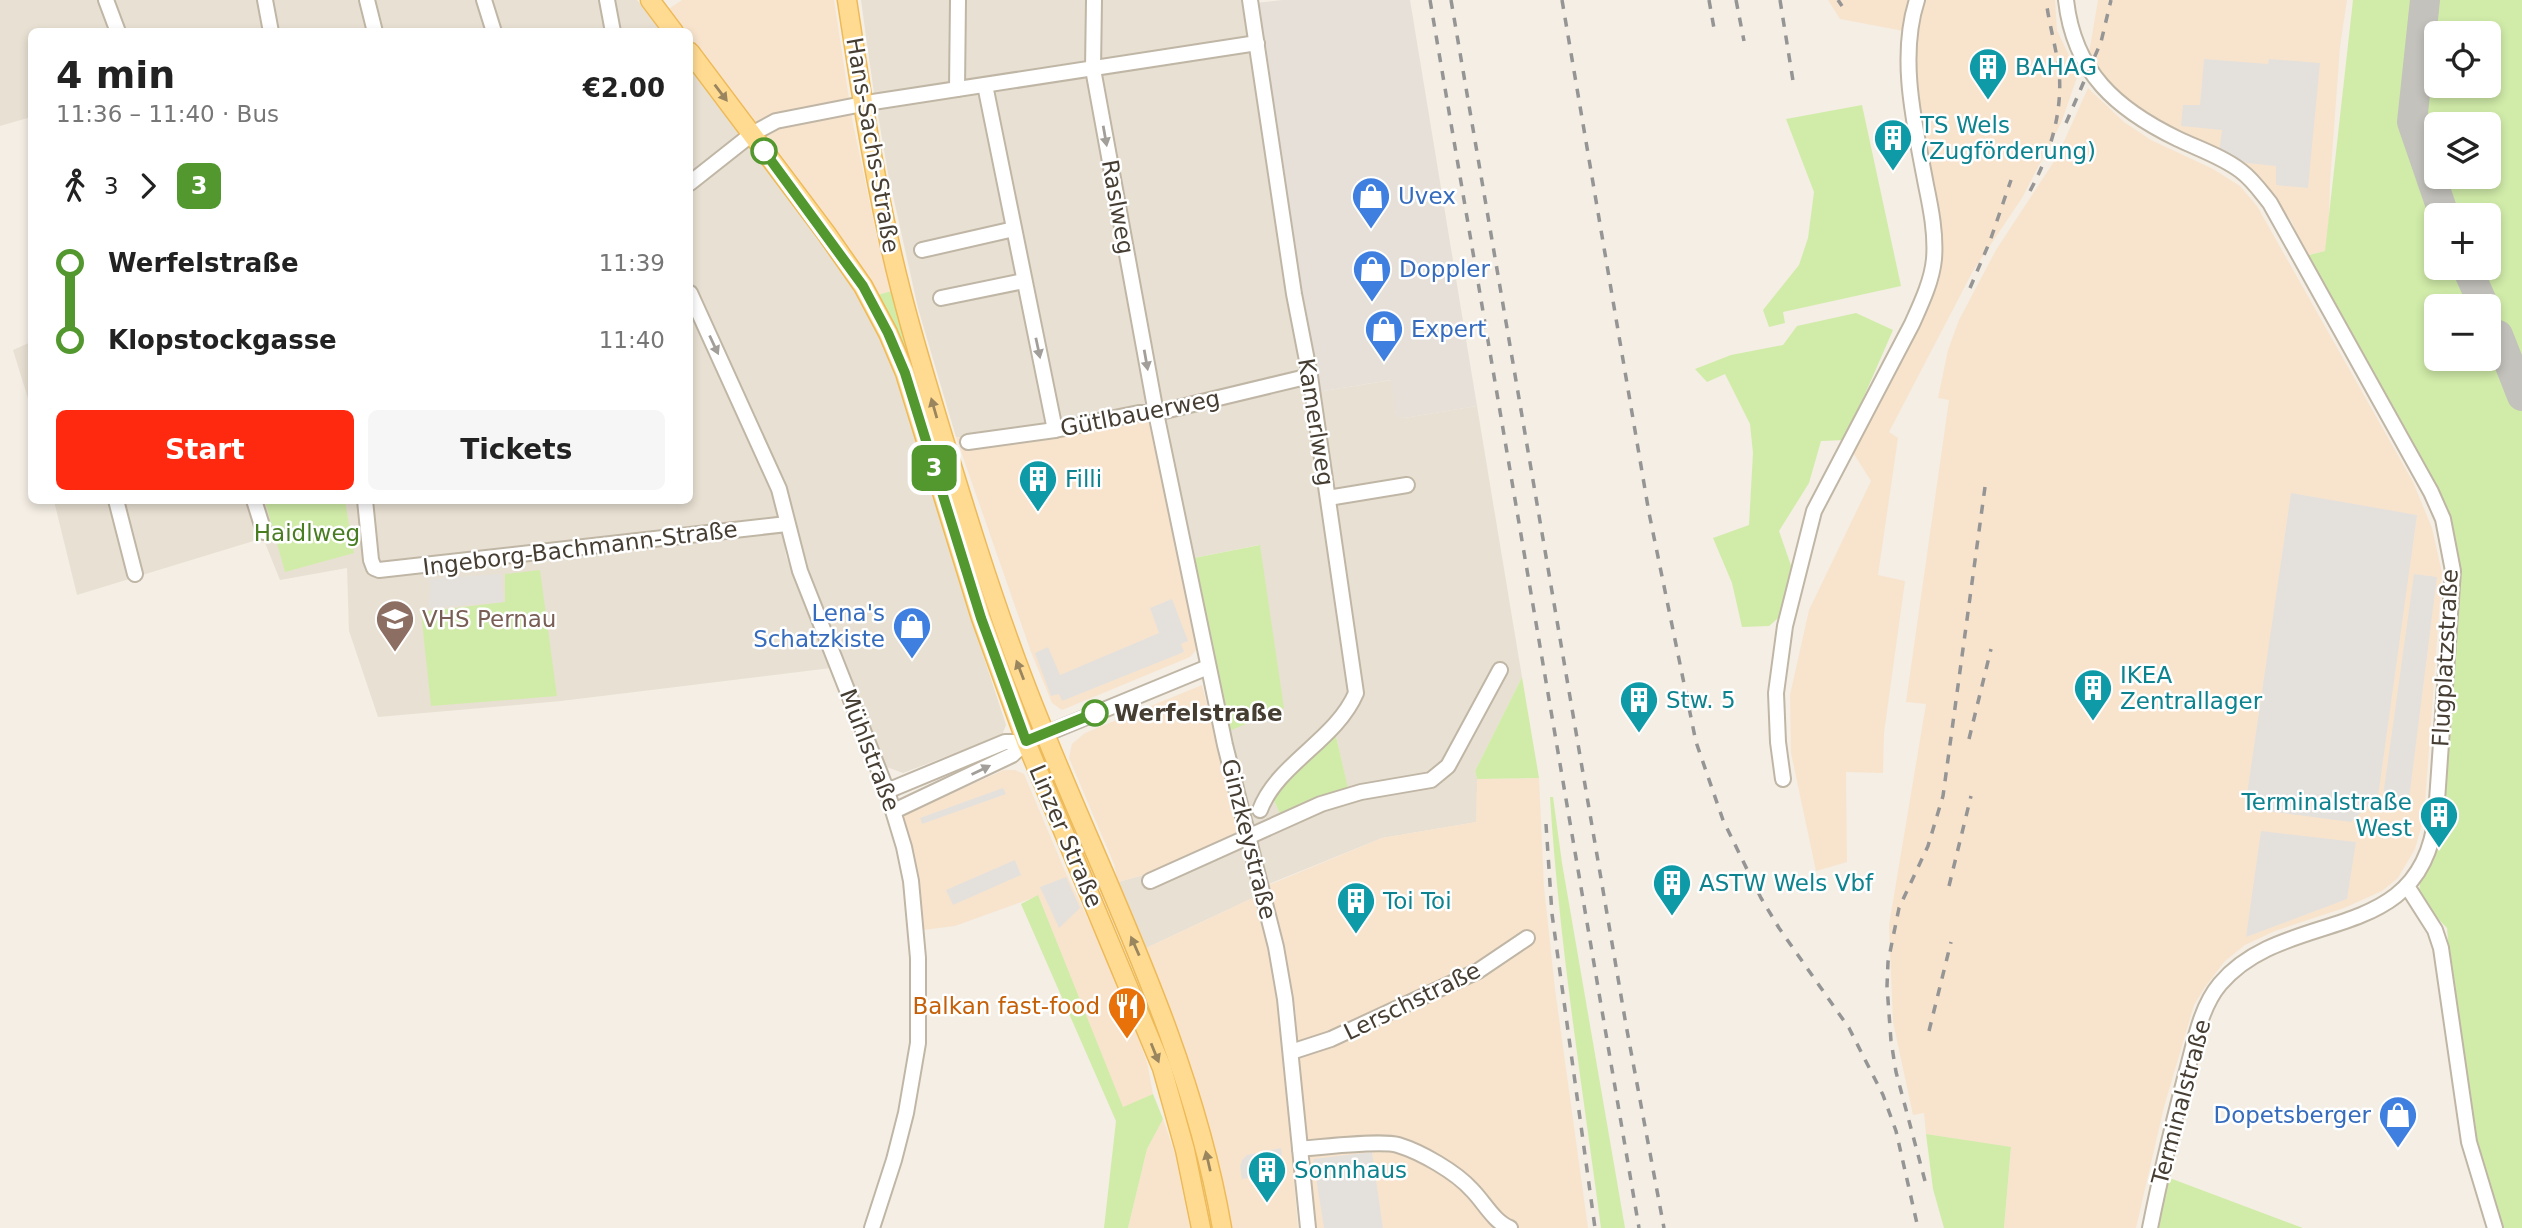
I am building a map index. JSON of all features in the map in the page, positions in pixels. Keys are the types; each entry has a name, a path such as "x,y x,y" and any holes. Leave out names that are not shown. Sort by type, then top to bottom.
{"main road":[{"path":"650,0 671,28"},
{"name":"Hans-Sachs-Straße","path":"846,0 863,104 901,290"},
{"name":"Linzer Straße","path":"693,56 863,286 888,333 905,373 981,618 1026,741 1162,1068 1185,1150 1201,1228"},
{"name":"Linzer Straße","path":"901,290 973,538 998,612 1045,734 1173,1039 1196,1113 1222,1228"}],"street":[{"path":"106,0 116,28"},
{"path":"265,0 270,28"},
{"path":"367,0 374,28"},
{"path":"485,0 493,28"},
{"path":"607,0 612,28"},
{"path":"957,89 958,0"},
{"name":"Raslweg","path":"1094,0 1093,69 1156,413"},
{"name":"Kamerlweg","path":"1250,0 1293,283 1310,376 1356,693 1350,707 1335,725 1267,792 1261,810"},
{"path":"1783,779 1776,693 1785,626 1814,511 1912,324 1926,293 1934,259 1932,213 1912,102 1909,39 1917,0"},
{"name":"Flugplatzstraße","path":"2066,0 2074,38 2085,64 2112,97 2154,127 2241,170 2270,203 2431,492 2443,519 2449,545 2452,597 2436,815 2428,852 2407,886"},
{"path":"693,181 752,134 776,121 863,104 1257,43"},
{"path":"985,85 1055,430"},
{"path":"922,250 1014,229"},
{"path":"941,298 1024,281"},
{"name":"Mühlstraße","path":"693,300 779,489 786,524 806,589 887,791 911,881 920,1005 918,1043 906,1113 872,1228"},
{"name":"Gütlbauerweg","path":"968,442 1055,430 1139,413 1156,413 1310,376"},
{"name":"Ginzkeystraße","path":"1156,413 1208,667 1276,947 1285,999 1308,1228"},
{"path":"1328,498 1407,485"},
{"path":"117,504 135,574"},
{"path":"255,504 264,532"},
{"name":"Ingeborg-Bachmann-Straße","path":"365,504 371,559 374,568 386,570 786,524"},
{"path":"887,791 1005,742 1026,741 1045,734 1208,667"},
{"path":"1150,881 1321,804 1345,796 1432,780 1448,766 1500,670"},
{"path":"894,811 1012,755 1026,741"},
{"path":"2407,886 2435,930 2441,948 2469,1142 2495,1228"},
{"name":"Terminalstraße","path":"2150,1228 2199,1028 2218,986 2251,957 2274,944 2356,918 2381,906 2407,886"},
{"name":"Lerschstraße","path":"1291,1052 1331,1040 1479,971 1527,938"},
{"path":"1300,1149 1396,1144 1460,1178 1497,1218 1510,1228"}],"shaded area":[{"path":"0,0 603,0 608,28 28,28 28,118 0,126"},
{"path":"614,0 637,0 660,28 619,28"},
{"path":"682,0 834,0 852,119 877,237 892,291 877,295 820,208 693,42 693,28 682,28 667,10"},
{"path":"861,0 955,0 951,84 874,93"},
{"path":"962,0 1095,0 1090,67 961,86"},
{"path":"1098,0 1251,0 1254,40 1096,66"},
{"path":"1282,0 1410,0 1477,406 1404,418 1396,416 1391,380 1317,392 1256,3"},
{"path":"1828,0 2055,0 2057,30 2078,75 2061,123 2022,198 1973,271 1889,432 1898,438 1878,575 1905,581 1884,733 1883,773 1846,772 1847,862 1816,871 1791,753 1790,695 1809,610 1871,481 1845,440 1939,261 1914,88 1914,33 1840,19"},
{"path":"2098,0 2347,0 2340,47 2328,250 2305,256 2292,222 2260,179 2230,158 2158,123 2113,92 2089,53"},
{"path":"1255,47 1307,373 1160,408 1097,73"},
{"path":"2204,59 2268,64 2269,59 2320,63 2308,188 2276,185 2276,166 2247,163 2219,153 2222,130 2181,126 2183,105 2200,105"},
{"path":"693,70 822,242 847,279 883,344 908,410 958,578 1006,725 1002,735 903,773 884,766 848,683 744,398 693,286"},
{"path":"1091,74 1152,407 1058,427 988,87"},
{"path":"984,88 1053,429 971,439 956,437 918,308 888,173 877,109"},
{"path":"2088,88 2124,122 2151,140 2213,169 2240,186 2257,206 2413,482 2432,528 2442,573 2424,817 2415,849 2398,878 2382,891 2344,908 2275,931 2245,945 2225,961 2205,987 2194,1005 2164,1107 2136,1228 2004,1228 2011,1148 1926,1134 1924,1113 1913,1115 1893,1022 1889,925 1926,704 1906,702 1949,400 1938,398 1948,350 1959,320 1996,250 2057,157"},
{"path":"693,313 777,490 786,556 831,668 561,701 378,717 349,631 347,568 280,580 263,538 77,595 55,504 693,504"},
{"path":"28,343 28,398 13,350"},
{"path":"1310,376 1353,694 1271,794 1281,816 1252,828 1229,731 1259,545 1194,558 1161,416"},
{"path":"1392,380 1396,415 1404,418 1477,406 1522,677 1475,771 1477,822 1382,838 1269,884 1257,836 1350,798 1335,732 1362,696 1317,392"},
{"path":"1152,407 1197,649 1190,657 1062,710 1052,703 1031,652 956,437 971,439"},
{"path":"2291,493 2417,515 2378,797 2351,822 2245,808"},
{"path":"501,574 503,602 429,608 430,579"},
{"path":"2414,574 2437,577 2409,799 2383,796"},
{"path":"1172,599 1188,641 1181,644 1184,652 1062,701 1059,694 1051,696 1035,653 1048,647 1060,675 1159,633 1150,608"},
{"path":"1202,685 1240,834 1165,869 1118,882 1114,864 1069,758 1072,744 1085,733"},
{"path":"1004,770 1015,770 1024,774 1065,871 1117,979 1147,1062 1153,1094 1123,1108 1038,896 955,926 923,930 915,864 901,816"},
{"path":"1539,778 1544,887 1555,989 1588,1228 1315,1228 1298,1066 1296,1013 1284,943 1269,885 1382,838 1476,822 1477,779"},
{"path":"1003,788 1006,794 922,824 920,818"},
{"path":"2261,831 2356,842 2347,899 2246,937"},
{"path":"1240,834 1257,896 1144,949 1118,882 1165,869"},
{"path":"1015,860 1021,875 953,905 946,890"},
{"path":"1066,877 1080,908 1059,928 1040,887"},
{"path":"1257,896 1272,960 1280,1011 1298,1228 1229,1228 1203,1107 1144,949"},
{"path":"1163,1119 1175,1154 1190,1228 1128,1228 1147,1149"},
{"name":"Sonnhaus","path":"1281,1148 1282,1155 1272,1168 1272,1174 1242,1179 1240,1166 1247,1155"},
{"path":"1372,1152 1383,1228 1324,1228 1313,1159"}],"green space":[{"path":"2353,0 2522,0 2522,1228 2499,1228 2479,1167 2452,990 2447,928 2419,894 2420,882 2430,863 2439,835 2457,632 2459,563 2447,510 2408,434 2305,256 2325,251"},
{"path":"1862,105 1901,286 1783,312 1785,323 1769,327 1763,310 1799,265 1808,238 1814,192 1786,119"},
{"path":"892,291 938,441 935,443 877,295"},
{"path":"1856,313 1893,330 1845,440 1821,441 1809,483 1779,531 1795,577 1783,614 1769,626 1742,627 1732,583 1713,538 1749,525 1753,453 1750,424 1725,374 1707,382 1695,369 1731,355 1783,345 1797,326"},
{"name":"Haidlweg","path":"266,504 346,504 354,553 285,572"},
{"path":"1260,545 1284,708 1229,731 1194,558"},
{"path":"540,570 557,696 431,706 421,612 505,602 505,574"},
{"path":"1522,677 1539,778 1477,779 1475,771"},
{"path":"1335,732 1348,788 1281,816 1271,794"},
{"path":"1550,797 1553,797 1625,1228 1601,1228 1565,959"},
{"path":"1038,895 1123,1107 1153,1094 1163,1119 1147,1149 1128,1228 1104,1228 1116,1121 1021,904"},
{"path":"1926,1134 2011,1147 2004,1228 1944,1228 1933,1189"},
{"path":"2167,1177 2303,1228 2156,1228"}],"taxiway":[{"path":"2425,0 2412,122 2440,203"},
{"path":"2472,280 2479,294"},
{"path":"2501,343 2522,396"}],"railway":[{"path":"1430,0 1639,1228"},
{"path":"1451,0 1626,1025 1664,1228"},
{"path":"1562,0 1649,513 1696,742 1723,820 1761,898 1849,1028 1883,1095 1896,1131 1918,1228"},
{"path":"1709,0 1715,34"},
{"path":"1736,0 1744,41"},
{"path":"1780,0 1794,87"},
{"path":"1838,0 1842,6"},
{"path":"2030,191 2044,163 2054,133 2059,102 2059,70 2046,0"},
{"path":"2066,123 2101,42 2111,0"},
{"path":"1970,288 2011,180"},
{"path":"1925,1181 1896,1072 1891,1041 1888,962 1899,908 1928,846 1943,796 1985,487"},
{"path":"1969,739 1991,649"},
{"path":"1949,886 1971,796"},
{"path":"1546,824 1552,914 1595,1228"},
{"path":"1929,1031 1951,942"}],"bus line":[{"name":"3","path":"764,151 863,286 888,333 905,373 981,618 1026,741 1095,713"}],"place":[{"name":"BAHAG","path":"1988,101"},
{"name":"TS Wels (Zugförderung)","path":"1893,172"},
{"name":"Uvex","path":"1371,230"},
{"name":"Doppler","path":"1372,303"},
{"name":"Expert","path":"1384,363"},
{"name":"Filli","path":"1038,513"},
{"name":"VHS Pernau","path":"395,653"},
{"name":"Lena's Schatzkiste","path":"912,660"},
{"name":"Werfelstraße","path":"1095,713"},
{"name":"IKEA Zentrallager","path":"2093,722"},
{"name":"Stw. 5","path":"1639,734"},
{"name":"Terminalstraße West","path":"2439,849"},
{"name":"ASTW Wels Vbf","path":"1672,917"},
{"name":"Toi Toi","path":"1356,935"},
{"name":"Balkan fast-food","path":"1127,1040"},
{"name":"Dopetsberger","path":"2398,1149"},
{"name":"Sonnhaus","path":"1267,1204"}]}
